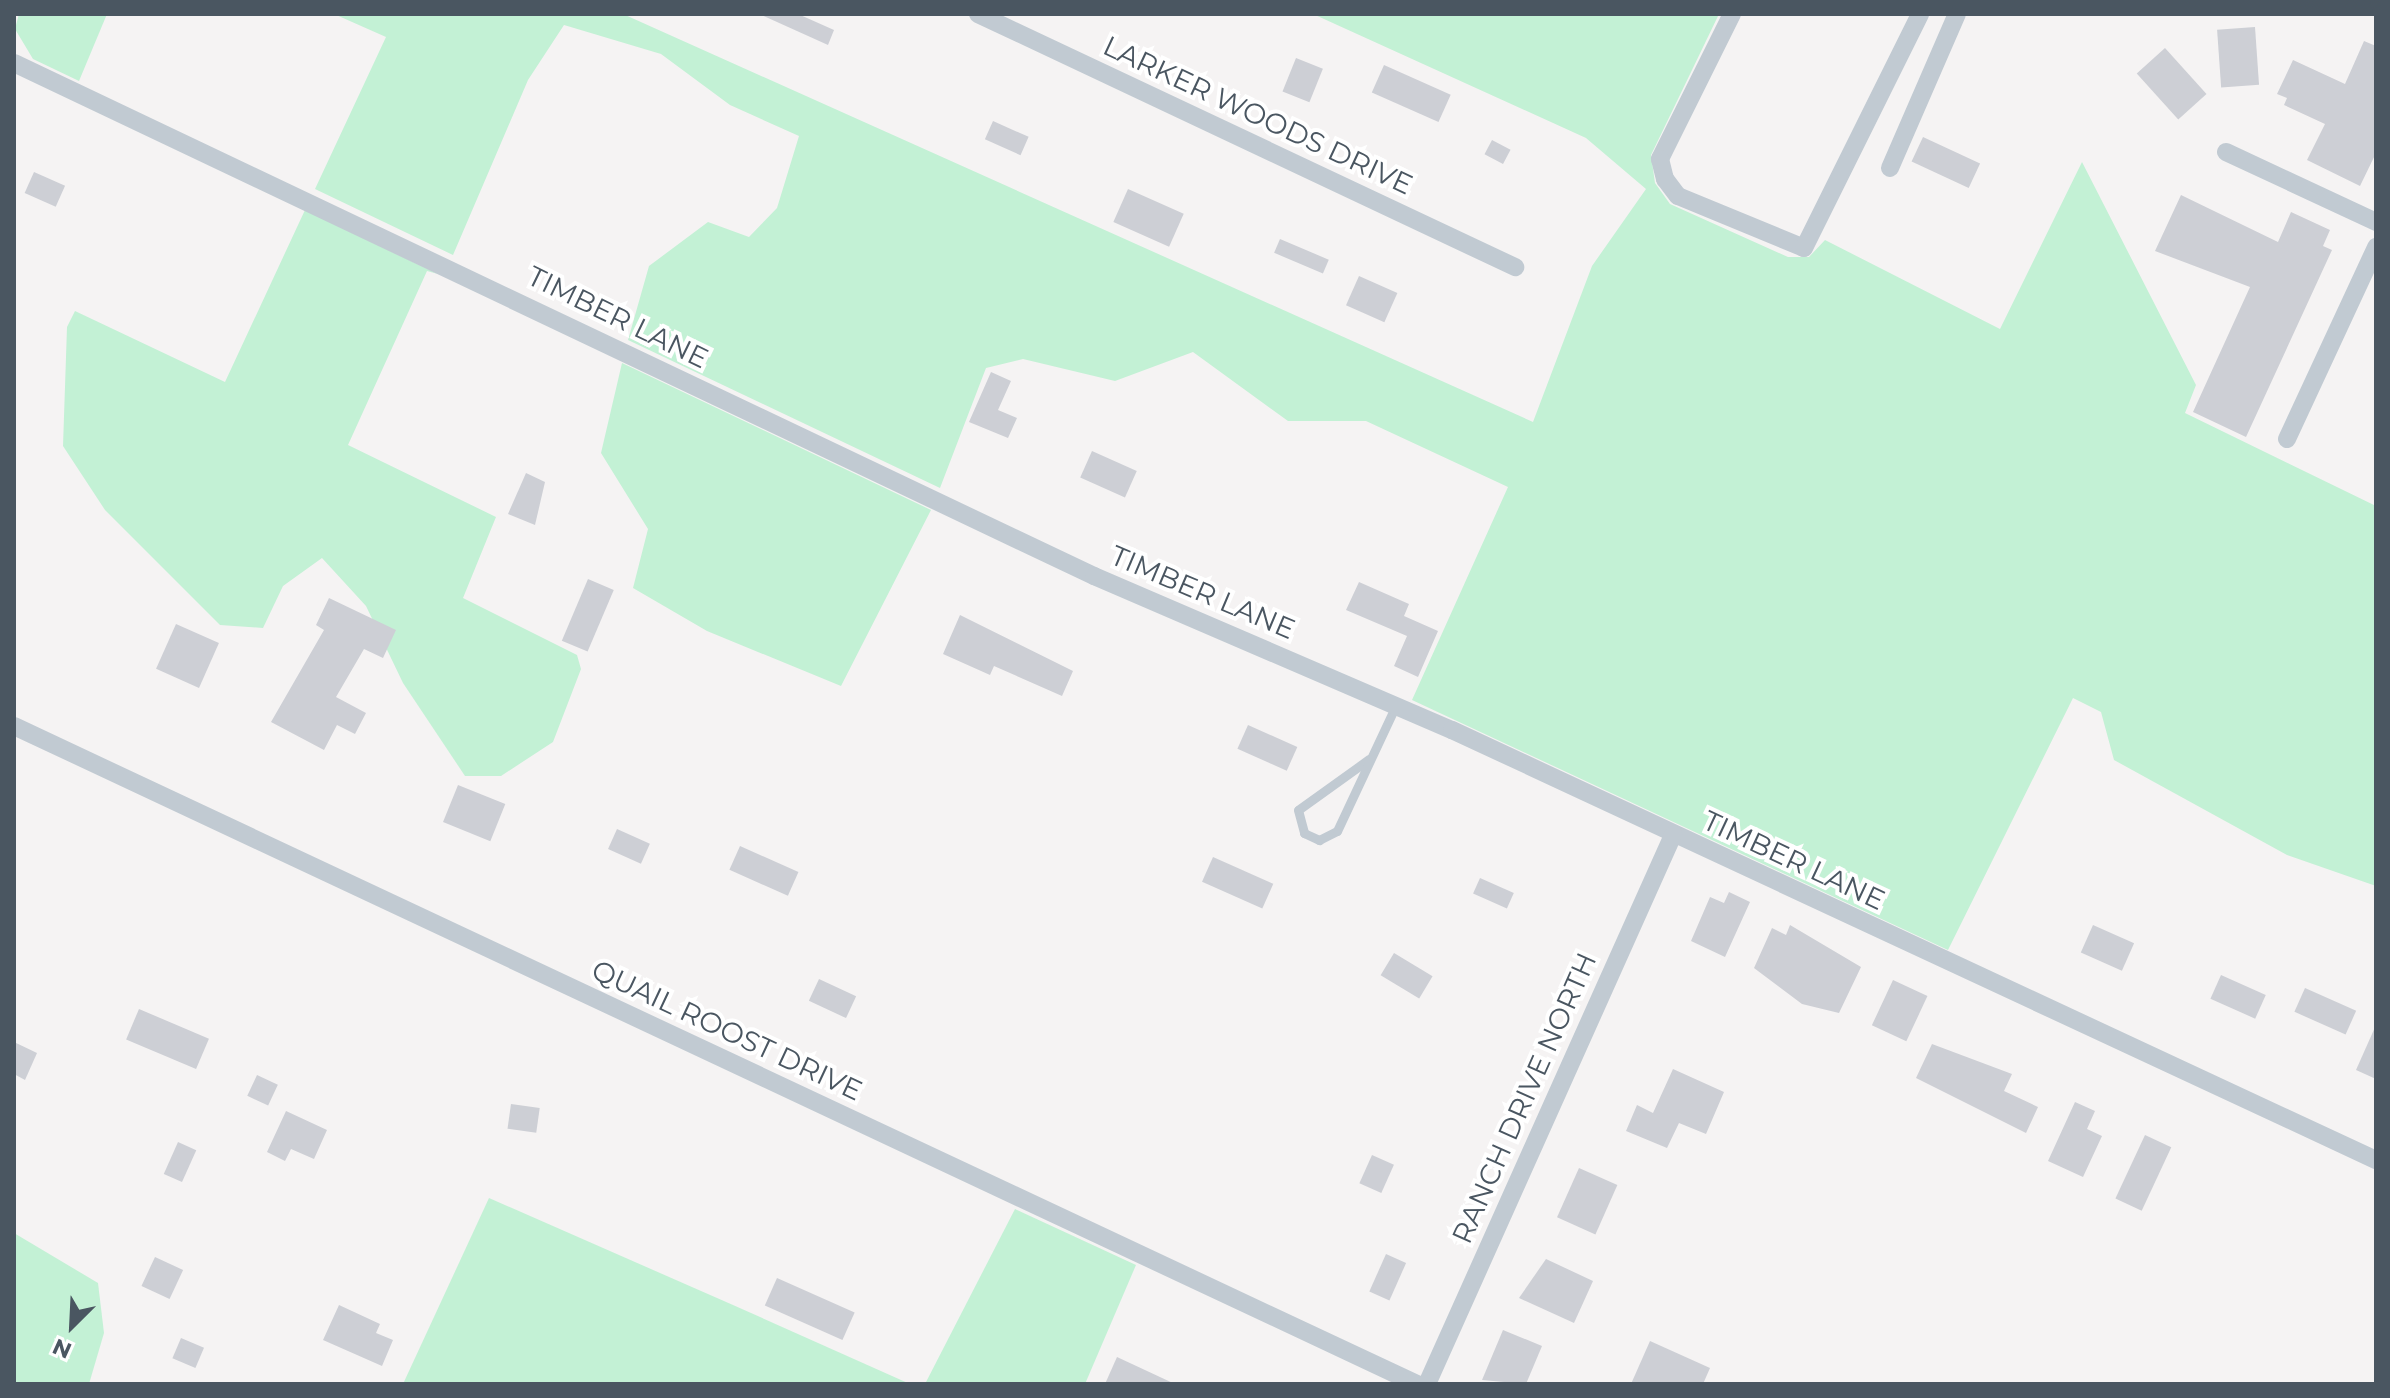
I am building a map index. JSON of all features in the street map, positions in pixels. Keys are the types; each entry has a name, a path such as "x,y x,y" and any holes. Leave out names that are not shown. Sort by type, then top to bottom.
{"street":[{"name":"LARKER WOODS DRIVE","path":"978,14 1515,267"},
{"path":"1732,14 1660,159 1665,179 1678,196 1804,248 1920,14"},
{"path":"1890,168 1957,14"},
{"name":"TIMBER LANE","path":"14,63 1094,576 1396,705 2376,1160"},
{"path":"2226,152 2376,222"},
{"path":"2287,439 2376,247"},
{"name":"QUAIL ROOST DRIVE","path":"14,726 1417,1384"},
{"name":"RANCH DRIVE NORTH","path":"1427,1384 1673,835"}],"lane":[{"path":"1369,759 1298,810 1304,833 1319,840 1337,831 1396,705"}],"green space":[{"path":"19,14 107,14 79,81 33,59 15,29"},
{"path":"334,14 623,14 1533,422 1592,266 1646,189 1586,138 1313,14 1719,14 1651,155 1655,183 1670,204 1788,257 1809,257 1825,240 2000,329 2082,162 2196,385 2185,413 2376,506 2376,886 2287,855 2114,760 2101,712 2073,698 1948,950 1412,700 1508,487 1366,421 1288,421 1193,352 1115,381 1023,359 986,368 940,488 628,340 649,266 708,222 749,237 777,208 799,136 730,105 661,54 564,25 528,80 453,255 315,189 386,37"},
{"path":"305,210 438,274 427,271 348,445 496,517 463,598 577,655 581,669 553,742 501,776 465,776 403,683 366,606 322,558 283,586 263,628 220,625 105,510 63,446 67,327 75,311 225,382"},
{"path":"622,363 931,510 841,686 707,631 633,588 648,529 601,453"},
{"path":"489,1198 733,1305 910,1384 403,1384"},
{"path":"1015,1209 1136,1265 1085,1384 925,1384"},
{"path":"14,1233 98,1283 104,1333 89,1384 14,1384"}],"building":[{"path":"759,14 798,14 834,30 828,45"},
{"path":"2255,27 2259,85 2221,88 2217,30"},
{"path":"2364,41 2376,46 2376,153 2360,186 2307,160 2325,124 2284,105 2287,98 2277,94 2293,60 2345,84"},
{"path":"2165,48 2206,94 2178,120 2137,73"},
{"path":"1296,58 1323,69 1309,102 1283,91"},
{"path":"1384,65 1451,95 1438,122 1372,92"},
{"path":"993,121 1029,137 1020,155 985,139"},
{"path":"1923,137 1980,164 1969,188 1912,161"},
{"path":"1492,140 1511,150 1503,164 1484,154"},
{"path":"34,172 65,186 56,207 25,193"},
{"path":"1128,189 1184,214 1169,247 1113,222"},
{"path":"2181,195 2278,242 2291,212 2330,230 2323,246 2332,250 2246,437 2193,412 2250,287 2155,251"},
{"path":"1280,239 1329,260 1323,274 1274,253"},
{"path":"1359,276 1397,293 1384,322 1346,305"},
{"path":"991,372 1011,381 998,410 1017,418 1008,438 969,422"},
{"path":"1092,451 1137,471 1125,497 1080,477"},
{"path":"526,473 545,482 535,525 508,514"},
{"path":"588,579 614,590 588,652 562,641"},
{"path":"1359,582 1409,604 1404,616 1438,631 1418,677 1394,666 1407,636 1346,610"},
{"path":"329,598 396,630 383,658 364,649 336,697 366,713 355,734 337,725 324,750 271,722 324,630 316,625"},
{"path":"960,615 1073,671 1062,696 994,666 990,675 943,654"},
{"path":"176,624 219,643 199,688 156,669"},
{"path":"1248,725 1297,747 1287,771 1237,749"},
{"path":"458,785 505,804 490,841 443,822"},
{"path":"617,829 650,844 641,864 608,849"},
{"path":"740,846 798,872 788,896 729,870"},
{"path":"1213,857 1273,884 1262,909 1202,882"},
{"path":"1480,878 1514,893 1507,909 1473,894"},
{"path":"1729,892 1750,902 1725,957 1691,941 1710,897 1724,903"},
{"path":"1790,925 1861,967 1839,1013 1802,1004 1754,968 1772,928 1786,935"},
{"path":"2093,925 2134,943 2122,971 2081,952"},
{"path":"1394,953 1433,976 1419,998 1381,975"},
{"path":"2221,975 2266,995 2255,1019 2210,999"},
{"path":"819,979 856,996 846,1018 809,1001"},
{"path":"1893,980 1927,996 1906,1041 1872,1025"},
{"path":"2305,988 2356,1011 2346,1035 2294,1012"},
{"path":"139,1009 209,1039 196,1069 126,1039"},
{"path":"2376,1025 2376,1079 2356,1070"},
{"path":"14,1042 37,1053 25,1080 14,1074"},
{"path":"1932,1044 2012,1074 2004,1091 2038,1107 2026,1133 1916,1078"},
{"path":"1673,1069 1724,1092 1706,1134 1679,1123 1667,1148 1626,1131 1637,1105 1653,1113"},
{"path":"257,1075 278,1085 268,1106 247,1096"},
{"path":"2075,1102 2095,1111 2087,1129 2102,1136 2083,1177 2048,1161"},
{"path":"511,1104 540,1108 536,1133 508,1129"},
{"path":"286,1111 327,1130 314,1159 291,1149 285,1161 267,1152"},
{"path":"2145,1135 2171,1147 2142,1211 2115,1198"},
{"path":"178,1142 196,1150 182,1182 164,1174"},
{"path":"1372,1155 1394,1165 1381,1193 1359,1183"},
{"path":"1579,1168 1617,1185 1595,1234 1557,1217"},
{"path":"1386,1254 1406,1263 1389,1300 1369,1291"},
{"path":"155,1257 183,1270 170,1299 141,1286"},
{"path":"1546,1259 1593,1281 1574,1323 1519,1298"},
{"path":"777,1278 855,1313 842,1340 765,1305"},
{"path":"339,1305 380,1324 376,1333 393,1340 382,1366 323,1340"},
{"path":"1503,1330 1542,1346 1526,1384 1482,1380"},
{"path":"181,1338 204,1348 195,1368 172,1358"},
{"path":"1650,1341 1710,1368 1703,1384 1631,1384"},
{"path":"1117,1357 1175,1384 1105,1384"}]}
